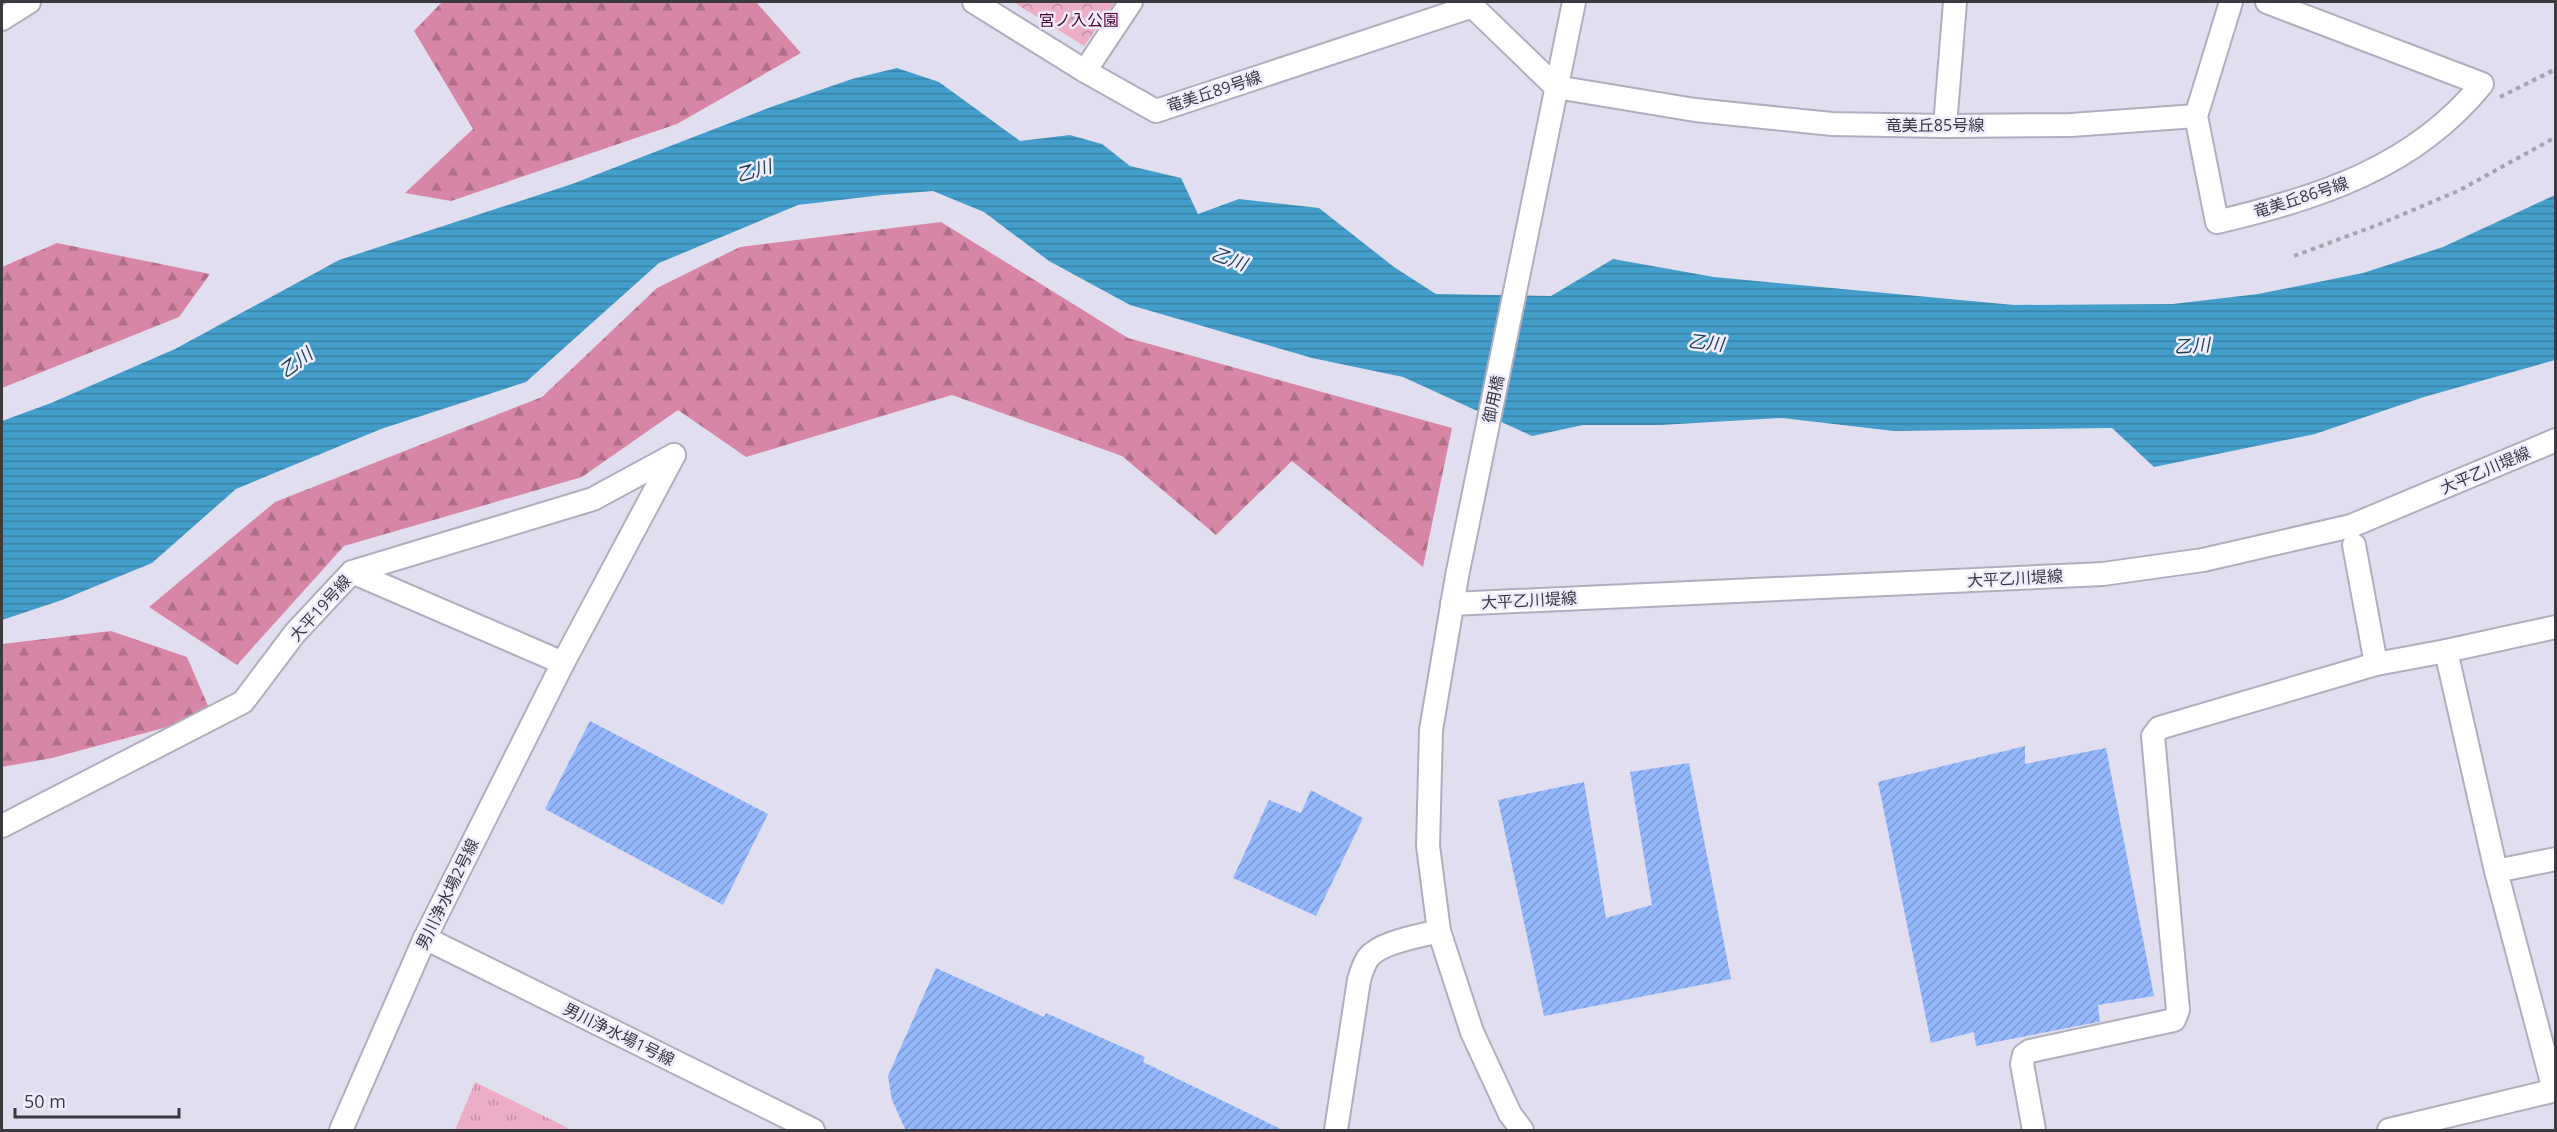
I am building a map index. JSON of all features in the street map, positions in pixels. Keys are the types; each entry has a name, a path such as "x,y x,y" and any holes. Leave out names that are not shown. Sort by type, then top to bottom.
{"street":[{"path":"2,19 29,2"},
{"name":"竜美丘89号線","path":"974,2 1085,71 1155,111 1471,4"},
{"path":"1085,71 1131,2"},
{"name":"御用橋","path":"1522,1131 1510,1114 1472,1032 1439,931 1428,846 1431,730 1452,604 1574,2"},
{"path":"1945,126 1955,2"},
{"path":"2196,116 2231,2"},
{"name":"竜美丘86号線","path":"2196,116 2217,222 2275,208 2332,190 2389,163 2460,111 2482,84 2267,2"},
{"path":"1471,4 1556,87"},
{"name":"竜美丘85号線","path":"1556,87 1707,111 1832,124 2071,125 2196,116"},
{"name":"大平乙川堤線","path":"1452,604 2103,574 2192,561 2351,526 2556,440"},
{"name":"大平19号線","path":"2,826 243,702 295,633 352,572 593,499 674,455"},
{"name":"男川浄水場2号線","path":"341,1131 425,938 563,663 674,455"},
{"path":"2354,545 2376,664"},
{"path":"352,572 563,663"},
{"path":"2034,1131 2022,1064 2024,1055 2030,1051 2174,1020 2178,1010 2153,736 2159,728 2376,664 2556,627"},
{"path":"2389,1131 2555,1090 2496,871 2446,651"},
{"path":"2496,871 2556,859"},
{"path":"1336,1131 1359,980 1368,958 1396,942 1439,931"},
{"name":"男川浄水場1号線","path":"425,938 813,1131"}],"path":[{"path":"2493,100 2556,69"},
{"path":"2294,256 2380,224 2460,190 2556,137"}],"green space":[{"path":"442,2 756,2 801,53 677,124 451,201 405,193 473,129 414,31"},
{"name":"宮ノ入公園","path":"1013,2 1115,2 1084,46"},
{"path":"941,222 1128,338 1452,428 1423,567 1292,461 1216,535 1122,456 952,395 746,457 678,410 582,477 344,546 237,665 149,607 275,502 542,397 657,288 740,247"},
{"path":"57,243 210,274 179,317 2,388 2,267"},
{"path":"111,631 187,657 212,715 52,758 2,767 2,644"},
{"path":"475,1082 562,1125 571,1130 455,1130"}],"water":[{"name":"乙川","path":"897,68 939,82 1020,141 1070,135 1102,144 1130,166 1181,178 1198,214 1239,199 1319,208 1394,267 1436,294 1551,296 1613,259 1714,277 2014,305 2173,304 2258,294 2363,273 2443,247 2555,195 2555,360 2424,397 2315,434 2154,467 2112,428 1894,431 1782,418 1661,425 1583,425 1532,436 1403,377 1312,358 1130,305 1049,261 984,212 933,191 882,195 798,205 659,263 526,382 381,429 236,489 152,563 62,600 2,620 2,421 51,403 175,349 339,260 572,184 771,107 852,79"}],"building":[{"path":"590,721 768,814 723,905 545,809"},
{"path":"2025,746 2025,764 2106,748 2154,996 2098,1005 2100,1022 1976,1046 1974,1032 1931,1043 1878,782"},
{"path":"1689,763 1731,979 1544,1016 1498,800 1584,782 1606,918 1652,905 1630,772"},
{"path":"1311,790 1363,818 1316,916 1233,878 1269,800 1301,813"},
{"path":"936,968 1044,1017 1046,1013 1145,1057 1143,1062 1285,1131 906,1131 892,1100 888,1076"}]}
